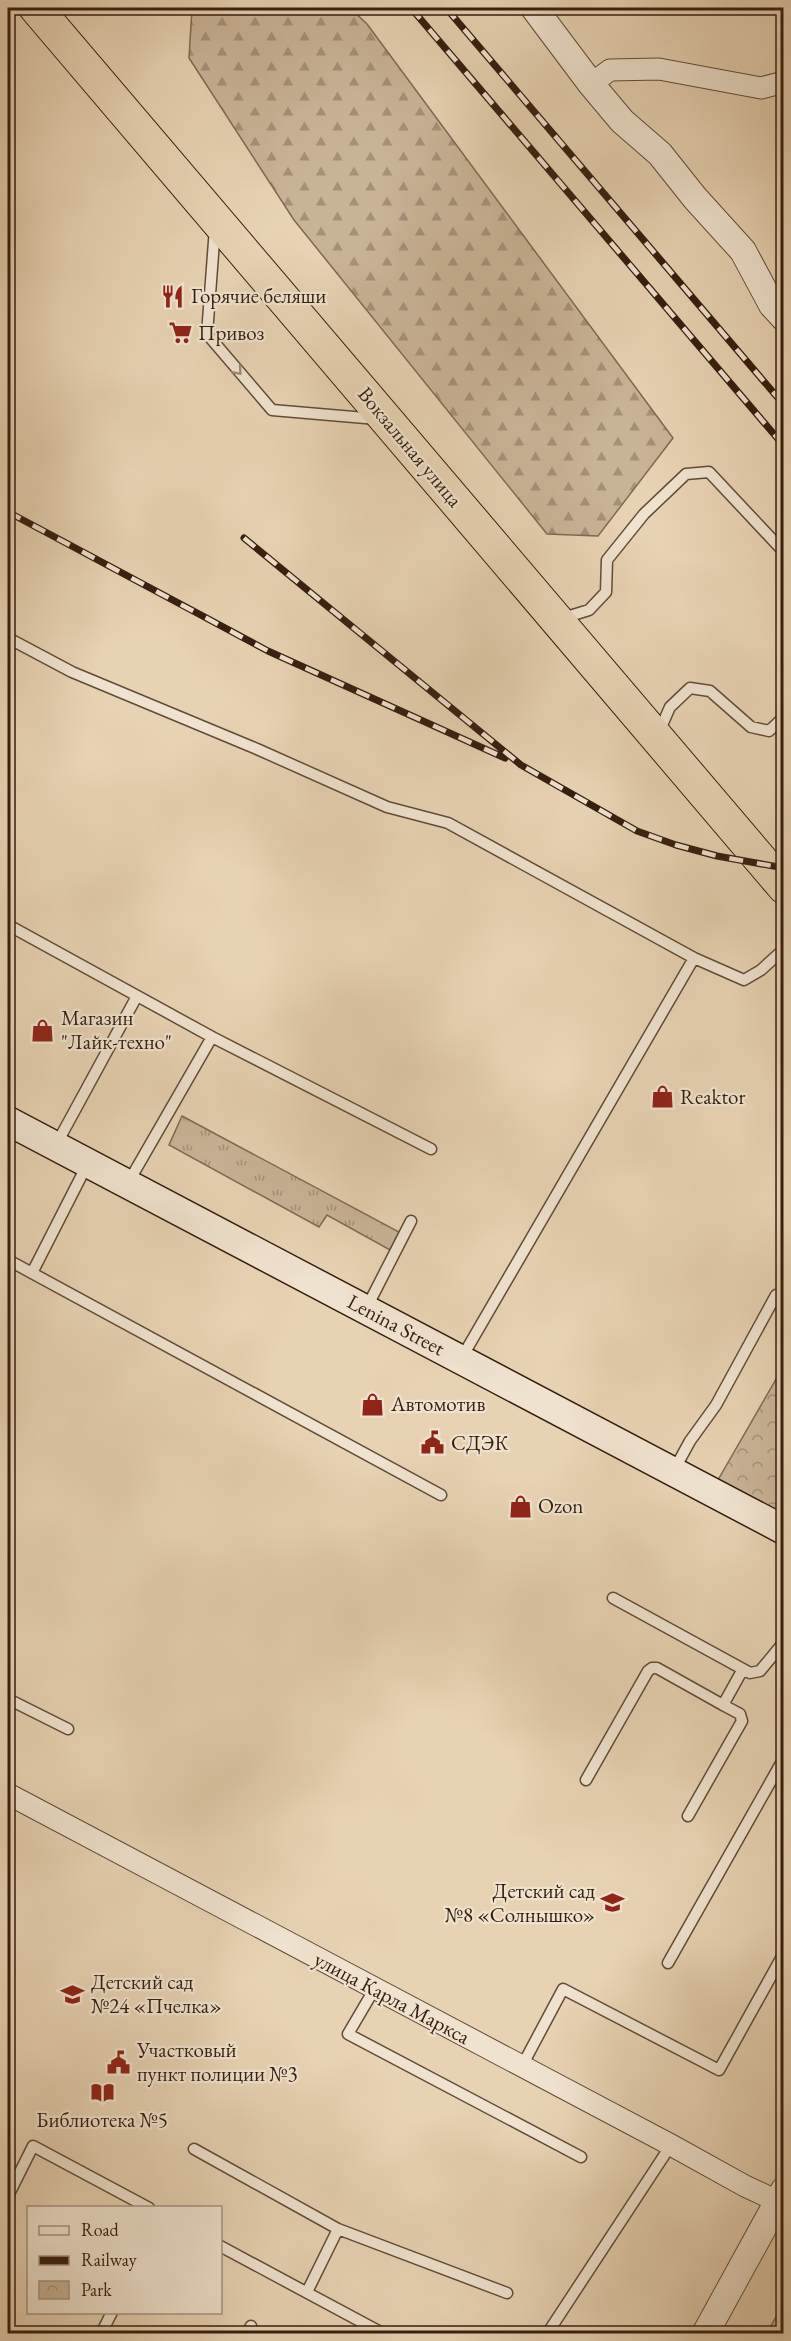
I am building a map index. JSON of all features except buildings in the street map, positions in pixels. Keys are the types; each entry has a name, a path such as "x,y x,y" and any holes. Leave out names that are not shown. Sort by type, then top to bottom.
{"highway":[{"name":"Вокзальная улица","path":"36,8 783,887"}],"main road":[{"name":"Lenina Street","path":"8,1121 783,1530"}],"street":[{"path":"534,8 622,121 660,154 695,198 743,251 772,305 783,318"},
{"path":"591,84 610,70 659,69 761,88 783,82"},
{"name":"улица Карла Маркса","path":"8,1794 745,2186 780,2195"},
{"path":"705,2334 780,2195"}],"lane":[{"path":"216,219 207,334 272,410 387,420"},
{"path":"557,620 589,610 606,592 607,560 644,514 686,474 709,472 783,552"},
{"path":"8,638 72,672 257,749 387,807 448,823 694,958 744,980 760,970 783,949"},
{"path":"656,737 669,707 690,688 710,691 752,727 769,731 783,717"},
{"path":"8,925 212,1037 431,1149"},
{"path":"461,1359 694,958"},
{"path":"55,1146 138,996"},
{"path":"128,1183 212,1037"},
{"path":"32,1273 88,1163"},
{"path":"365,1309 411,1221"},
{"path":"8,1260 441,1495"},
{"path":"673,1472 690,1441 716,1405 776,1295"},
{"path":"613,1598 750,1673 760,1671 783,1642"},
{"path":"586,1780 648,1671 657,1668 740,1714 742,1721 688,1816"},
{"path":"723,1705 743,1669"},
{"path":"8,1699 68,1729"},
{"path":"668,1963 783,1758"},
{"path":"522,2066 563,1989 719,2070 783,1953"},
{"path":"375,1988 348,2034 581,2157"},
{"path":"547,2334 671,2145"},
{"path":"8,2196 33,2146 144,2206"},
{"path":"194,2150 338,2229 507,2293"},
{"path":"307,2292 338,2229"},
{"path":"222,2247 384,2334"},
{"path":"100,2334 111,2314"}],"green space":[{"path":"192,8 350,8 367,24 673,438 598,536 547,534 294,220 189,58"},
{"path":"182,1116 399,1232 390,1250 327,1215 319,1227 169,1145"},
{"path":"783,1367 783,1514 718,1480"},
{"path":"783,2304 783,2333 767,2333"}],"railway":[{"path":"411,8 784,446"},
{"path":"446,8 784,405"},
{"path":"8,512 268,651 505,758"},
{"path":"244,538 521,765 637,831 717,856 784,868"}],"place":[{"name":"Горячие беляши","path":"173,296"},
{"name":"Привоз","path":"180,333"},
{"name":"Магазин \"Лайк-техно\"","path":"43,1030"},
{"name":"Reaktor","path":"662,1097"},
{"name":"Автомотив","path":"373,1404"},
{"name":"СДЭК","path":"433,1443"},
{"name":"Ozon","path":"520,1506"},
{"name":"Детский сад №8 «Солнышко»","path":"613,1903"},
{"name":"Детский сад №24 «Пчелка»","path":"73,1994"},
{"name":"Участковый пункт полиции №3","path":"119,2062"},
{"name":"Библиотека №5","path":"102,2092"}]}
